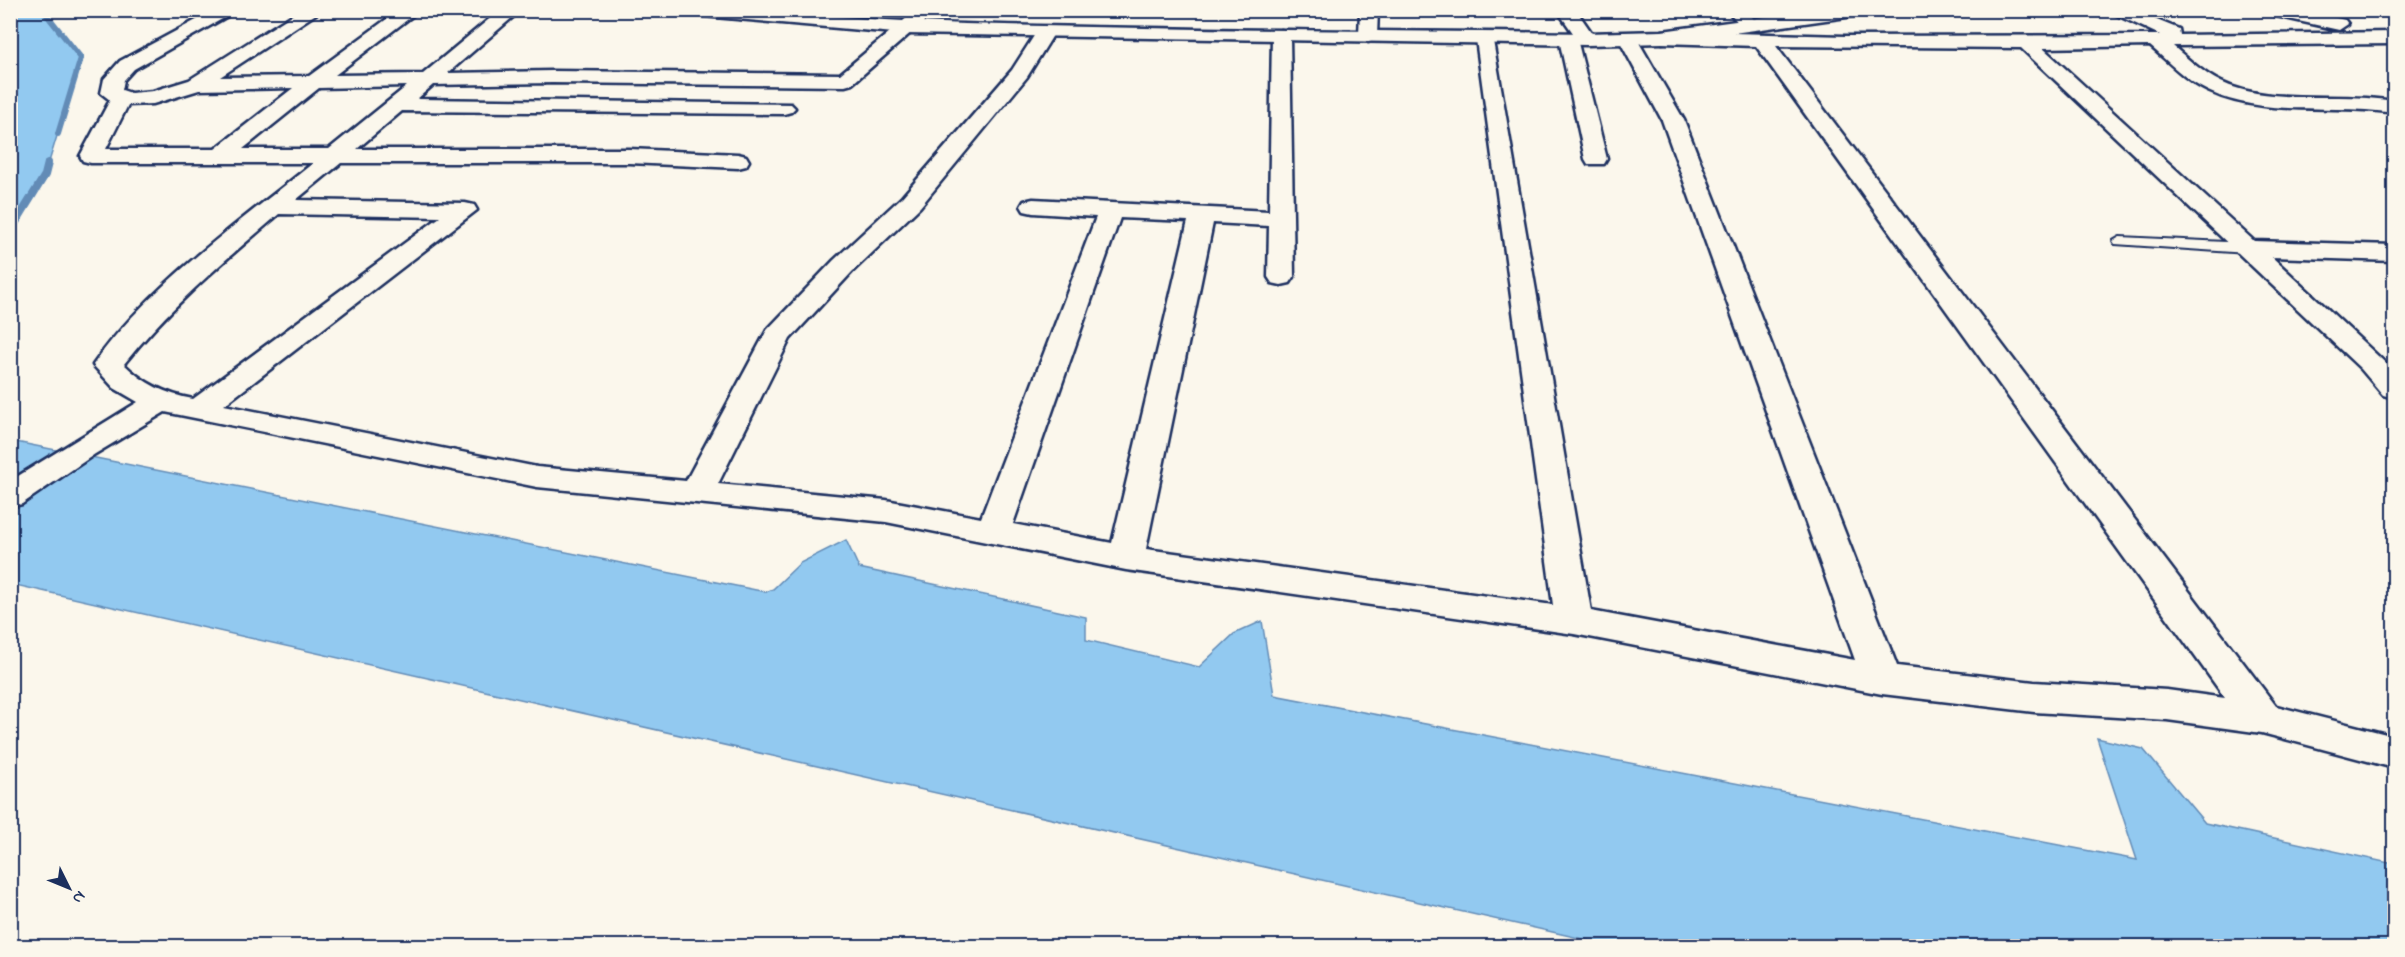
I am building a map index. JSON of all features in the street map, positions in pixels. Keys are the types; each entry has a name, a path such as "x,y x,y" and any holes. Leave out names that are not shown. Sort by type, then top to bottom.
{"street":[{"path":"229,10 127,65 114,79 111,93 121,99 144,99 196,84 552,76 845,80 928,10"},
{"path":"196,84 313,10"},
{"path":"218,158 312,83 411,10"},
{"path":"512,10 198,269 134,333 108,365 125,382 160,402 537,477 885,511 1125,558 1574,621 1882,679 2034,697 2167,705 2262,718 2394,752"},
{"path":"691,10 906,28 1281,36 1577,39 1757,33 2027,43 2394,36"},
{"path":"1368,36 1370,10"},
{"path":"1566,10 1577,39 1596,159"},
{"path":"1736,10 1757,33 2262,718"},
{"path":"1757,33 1861,10"},
{"path":"2115,10 2185,39"},
{"path":"2273,10 2394,36"},
{"path":"696,494 777,336 843,266 911,202 1020,73 1046,32"},
{"path":"1281,36 1281,277"},
{"path":"1627,38 1673,120 1882,679"},
{"path":"1485,39 1574,621"},
{"path":"2153,39 2214,87 2231,92 2257,97 2394,107"},
{"path":"2027,43 2247,248 2383,364 2394,389"},
{"path":"121,99 91,156 218,158 338,155 629,156 738,161"},
{"path":"398,105 784,108"},
{"path":"1033,206 1282,219"},
{"path":"200,409 465,210 272,207"},
{"path":"993,531 1111,210"},
{"path":"1125,558 1202,215"},
{"path":"2247,248 2394,253"},
{"path":"10,497 84,447 160,402"}],"lane":[{"path":"2120,242 2247,248"}],"water":[{"path":"11,10 43,11 81,58 45,175 11,232"},
{"path":"11,441 766,592 773,589 800,563 846,540 859,568 1086,617 1086,640 1199,667 1234,634 1262,621 1274,695 2137,860 2097,738 2143,749 2205,823 2394,864 2394,946 1614,946 11,584"}],"waterway":[{"path":"43,10 81,58 58,134"},
{"path":"10,232 45,175 48,163"}]}
